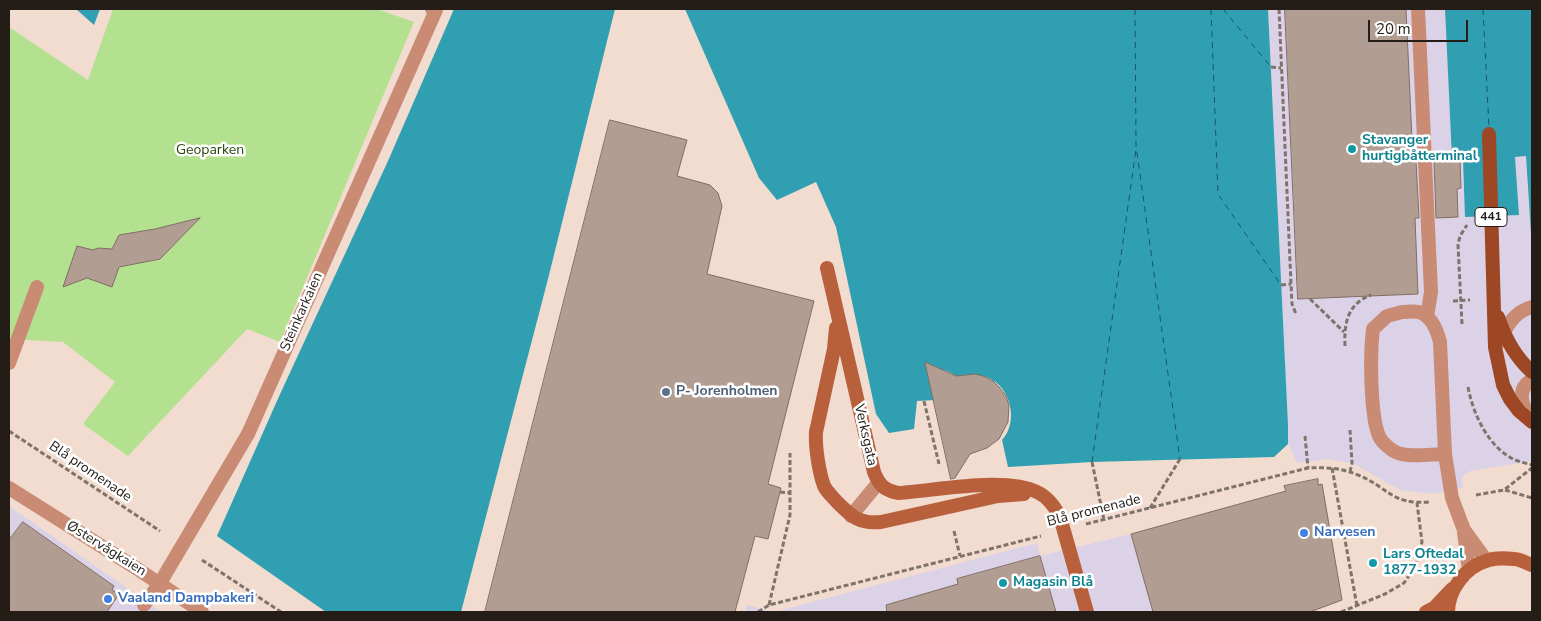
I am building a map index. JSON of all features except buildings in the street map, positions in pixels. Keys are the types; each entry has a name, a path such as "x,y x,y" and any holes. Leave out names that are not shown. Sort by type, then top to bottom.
{"main road":[{"name":"441","path":"1489,134 1495,347 1503,385 1510,400 1531,422"},
{"name":"Verksgata","path":"827,268 874,472 885,489 898,493 1008,485 1038,493 1052,504"},
{"name":"441","path":"1493,299 1503,332 1515,354 1532,372"},
{"path":"837,313 834,350 816,432 816,443 827,492 851,516 860,521 876,522 998,496 1014,494 1036,496 1052,504 1060,518 1087,612"},
{"path":"1426,612 1434,608 1469,570 1486,560 1532,556"},
{"path":"1514,558 1532,565"},
{"path":"1448,612 1456,585"}],"street":[{"name":"Steinkarkaien","path":"144,605 160,583 248,434 436,10 432,9"},
{"path":"1418,9 1431,292 1427,317"},
{"path":"9,363 37,287"},
{"path":"1498,364 1503,332 1520,312 1532,307"},
{"path":"1445,454 1413,456 1393,451 1380,438 1374,420 1371,346 1373,329 1387,316 1402,312 1419,312 1427,317 1437,329 1440,342 1445,454 1452,498 1464,530 1469,570"},
{"path":"1531,422 1524,408 1522,395 1525,384 1532,380"},
{"path":"851,516 879,482"},
{"name":"Østervågkaien","path":"9,488 160,583 202,612"},
{"path":"1464,530 1486,560"}],"path":[{"path":"1279,9 1292,304 1296,314"},
{"path":"1271,67 1281,68"},
{"path":"1282,285 1291,284"},
{"path":"1310,298 1344,332"},
{"name":"Blå promenade","path":"9,431 160,531"},
{"path":"1305,436 1308,468"},
{"path":"1149,508 1180,460"},
{"path":"1092,462 1104,520"},
{"name":"Blå promenade","path":"758,612 769,605 1308,468 1345,470 1360,475 1388,494 1404,501 1417,503 1433,502"},
{"path":"1332,468 1357,606"},
{"path":"1504,490 1532,468"},
{"path":"1472,495 1504,490 1532,498"},
{"path":"780,492 790,493"},
{"path":"1341,612 1385,594 1404,583 1415,567 1422,542 1417,503"},
{"path":"769,605 790,515"},
{"path":"197,556 281,612"}],"shaded area":[{"path":"1268,9 1445,9 1452,159 1463,158 1466,135 1519,214 1515,157 1527,156 1532,249 1532,461 1470,471 1462,477 1463,488 1433,494 1400,490 1354,464 1328,459 1297,463 1288,444"},
{"path":"1302,482 1303,488 1322,484 1342,600 1310,612 774,612 1037,543 1040,556 1131,534 1285,491 1284,486"},
{"path":"9,506 161,612 9,612"},
{"path":"747,605 773,612 745,612"}],"green space":[{"name":"Geoparken","path":"113,9 377,9 414,22 280,342 247,329 128,456 83,424 115,382 63,342 9,339 9,27 88,80"}],"water":[{"path":"76,9 100,9 94,25"},
{"path":"454,9 615,9 548,279 461,612 326,612 217,536 281,392 388,161"},
{"path":"685,9 1268,9 1288,444 1274,457 1092,462 1008,467 1002,440 1010,423 1011,413 1005,393 992,379 980,376 963,379 941,370 936,400 917,401 914,429 889,433 876,414 836,227 816,182 777,200 759,178"},
{"path":"1445,9 1532,9 1532,249 1526,156 1515,157 1519,215 1465,217 1463,159 1452,159"}],"ferry route":[{"path":"1135,9 1136,146 1180,459"},
{"path":"1211,9 1218,194 1281,285"},
{"path":"1223,9 1271,67"},
{"path":"1483,9 1489,128"},
{"path":"1092,462 1136,149"}],"place":[{"name":"Stavanger hurtigbåtterminal","path":"1352,149"},
{"name":"P- Jorenholmen","path":"666,392"},
{"name":"Narvesen","path":"1304,533"},
{"name":"Lars Oftedal 1877-1932","path":"1373,563"},
{"name":"Magasin Blå","path":"1003,583"},
{"name":"Vaaland Dampbakeri","path":"108,599"}]}
